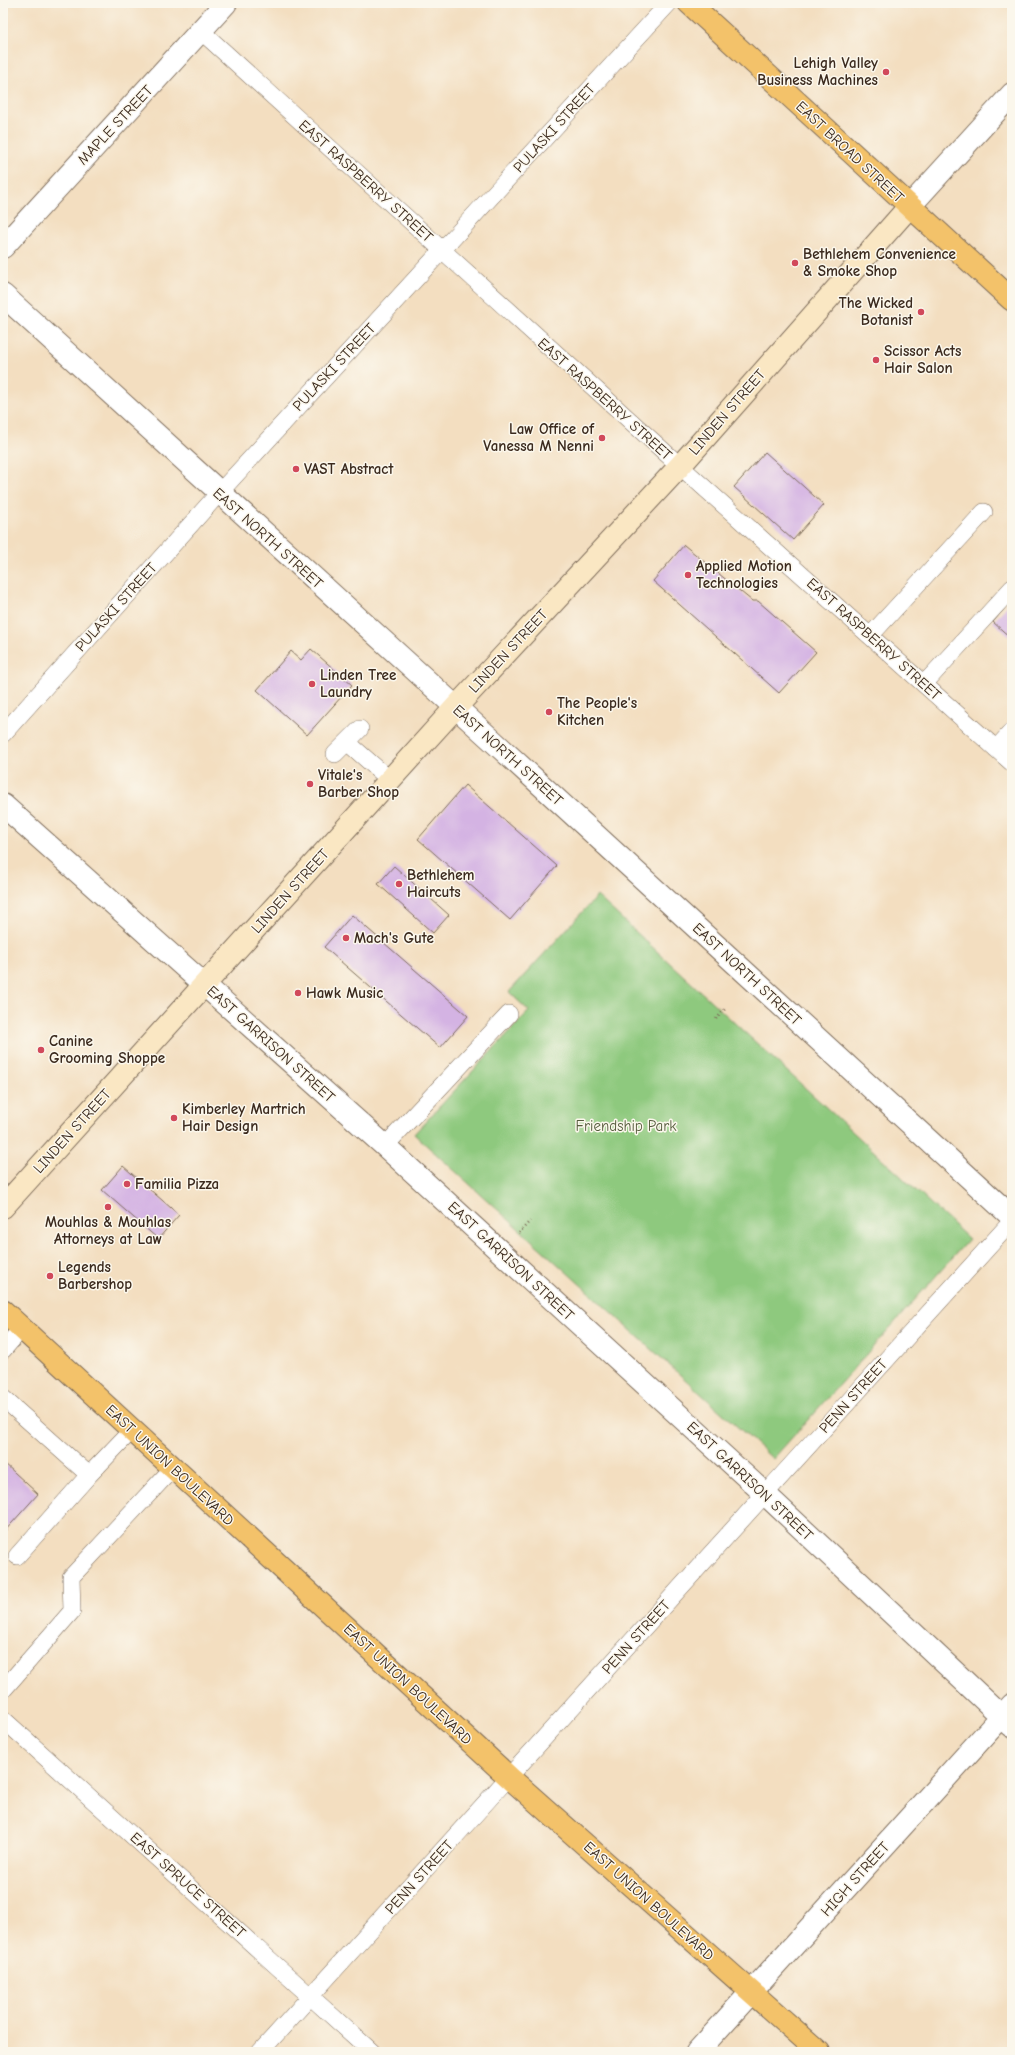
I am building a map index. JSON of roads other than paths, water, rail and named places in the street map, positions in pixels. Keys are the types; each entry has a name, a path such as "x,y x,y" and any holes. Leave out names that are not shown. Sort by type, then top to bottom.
{"main road":[{"name":"EAST BROAD STREET","path":"688,3 1012,300"},
{"name":"LINDEN STREET","path":"3,1207 205,986 456,707 680,466 909,207"},
{"name":"EAST UNION BOULEVARD","path":"3,1311 510,1778 819,2052"}],"street":[{"name":"MAPLE STREET","path":"3,247 226,3"},
{"name":"LINDEN STREET","path":"909,207 1012,94"},
{"name":"EAST NORTH STREET","path":"3,295 456,707 1012,1217"},
{"name":"EAST GARRISON STREET","path":"3,805 385,1146 1008,1716"},
{"name":"HIGH STREET","path":"697,2052 1008,1716"}],"lane":[{"name":"PULASKI STREET","path":"3,734 219,493 668,3"},
{"name":"EAST RASPBERRY STREET","path":"201,31 680,466 1012,763"},
{"path":"870,636 984,512"},
{"path":"924,684 1012,588"},
{"path":"360,729 341,748 390,780"},
{"path":"996,749 1012,732"},
{"path":"385,1146 509,1014"},
{"name":"PENN STREET","path":"260,2052 510,1778 1012,1221"},
{"path":"3,1350 22,1328"},
{"path":"3,1398 89,1475"},
{"path":"18,1556 89,1475 132,1430"},
{"path":"3,1690 72,1611 71,1577 173,1468"},
{"name":"EAST SPRUCE STREET","path":"3,1719 372,2052"}],"place":[{"name":"Lehigh Valley Business Machines","path":"886,72"},
{"name":"Bethlehem Convenience & Smoke Shop","path":"795,263"},
{"name":"The Wicked Botanist","path":"921,312"},
{"name":"Scissor Acts Hair Salon","path":"876,360"},
{"name":"Law Office of Vanessa M Nenni","path":"602,438"},
{"name":"VAST Abstract","path":"296,469"},
{"name":"Applied Motion Technologies","path":"688,575"},
{"name":"Linden Tree Laundry","path":"312,684"},
{"name":"The People's Kitchen","path":"549,712"},
{"name":"Vitale's Barber Shop","path":"310,784"},
{"name":"Bethlehem Haircuts","path":"399,884"},
{"name":"Mach's Gute","path":"346,938"},
{"name":"Hawk Music","path":"298,993"},
{"name":"Canine Grooming Shoppe","path":"41,1050"},
{"name":"Kimberley Martrich Hair Design","path":"174,1118"},
{"name":"Familia Pizza","path":"127,1184"},
{"name":"Mouhlas & Mouhlas Attorneys at Law","path":"108,1207"},
{"name":"Legends Barbershop","path":"50,1276"}],"park label":[{"name":"Friendship Park","path":"626,1126"}]}
